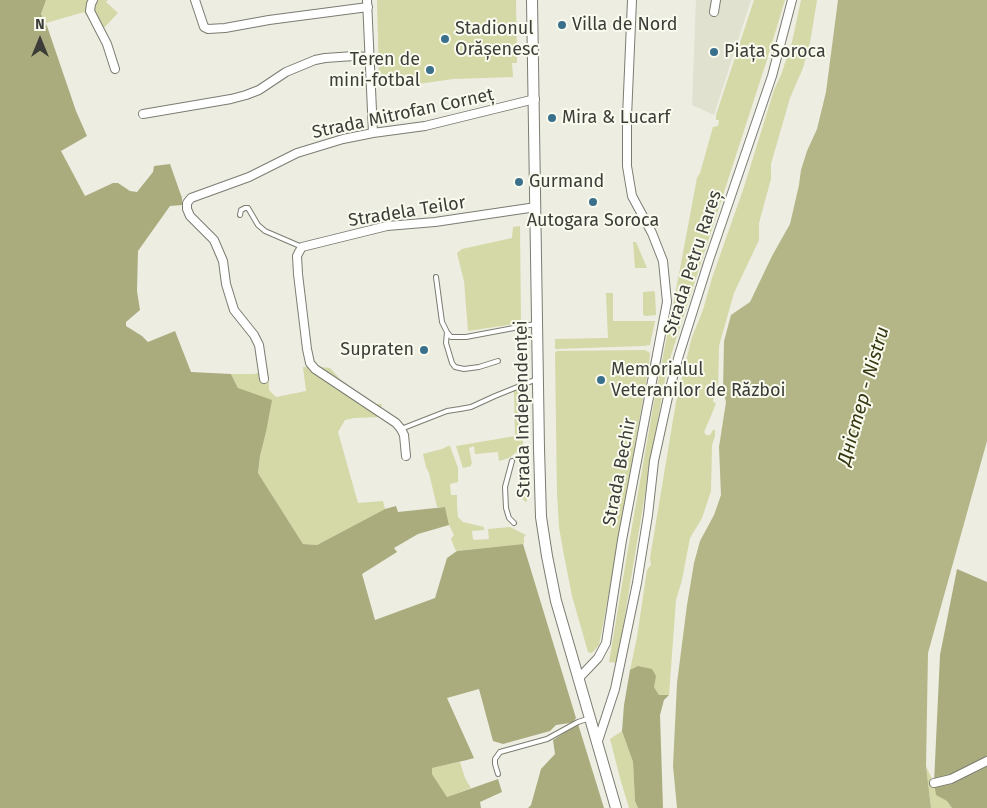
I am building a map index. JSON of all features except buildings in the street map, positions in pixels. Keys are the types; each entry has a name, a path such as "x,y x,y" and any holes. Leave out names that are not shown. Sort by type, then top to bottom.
{"main road":[{"name":"Strada Independenței","path":"532,0 541,517 556,601 616,808"}],"street":[{"path":"94,0 90,11 107,44 115,69"},
{"path":"195,0 204,26 208,29 225,28 368,4 373,133"},
{"name":"Strada Bechir","path":"578,679 598,658 606,643 622,540 667,302 663,261 652,233 632,196 627,166 632,0"},
{"path":"714,12 716,0"},
{"name":"Strada Petru Rareș","path":"597,744 614,695 637,583 654,462 670,388 709,260 772,76 792,0"},
{"path":"143,114 246,95 260,90 286,72 315,60 370,56"},
{"name":"Strada Mitrofan Corneț","path":"264,379 259,345 247,324 234,310 226,284 223,261 214,240 190,216 187,203 191,198 249,177 297,153 343,139 425,126 534,100"},
{"name":"Stradela Teilor","path":"302,247 387,226 434,222 536,207"},
{"path":"302,247 298,252 297,262 306,349 310,363 315,369 396,423 402,429 404,435 406,456"},
{"path":"934,783 952,779 987,761"}],"lane":[{"path":"240,215 242,210 248,208 258,225 265,231 302,247"},
{"path":"436,277 442,322 446,332 446,344 452,363 456,367 464,369 498,361"},
{"path":"446,332 451,337 466,337 537,324"},
{"path":"402,429 447,411 460,410 471,406 538,379"},
{"path":"512,461 505,487 506,508 509,518 514,524"},
{"path":"498,774 495,759 500,752 547,739 578,722 590,718"}],"shaded area":[{"path":"0,0 46,0 41,14 87,136 61,151 85,196 113,183 118,183 130,191 137,192 153,172 154,166 170,164 182,198 182,205 170,206 138,251 137,291 140,310 126,322 126,326 148,342 175,331 191,372 231,374 238,388 272,400 258,473 303,544 317,545 385,509 396,506 398,512 445,507 449,525 418,534 394,548 397,552 362,574 375,620 435,598 447,558 457,551 523,544 576,718 573,722 556,725 550,731 503,744 493,741 479,689 447,698 474,758 432,768 432,774 447,797 498,779 502,792 480,802 481,808 0,808"},
{"path":"46,0 108,0 106,2 118,13 99,33 84,12 46,23 41,14"},
{"name":"Stadionul Orășenesc","path":"377,0 516,0 517,63 512,63 513,77 453,79 411,85 410,80 379,81"},
{"name":"Piața Soroca","path":"696,0 751,0 714,115 692,105"},
{"path":"754,0 785,0 666,374 617,663 609,662 654,402 697,178 713,127 718,126 719,120 716,120 716,115"},
{"path":"801,0 817,0 810,43 803,68 790,98 771,164 771,179 759,223 759,240 734,293 719,346 718,392 713,400 716,403 704,432 706,435 710,435 715,430 712,445 711,491 702,518 690,538 676,600 669,695 659,695 654,687 630,670 647,570 651,565 650,558 676,402 692,337 703,310 774,90 792,42"},
{"path":"520,226 521,323 468,331 464,281 457,253 462,249 512,238 513,227"},
{"path":"633,242 636,242 647,268 635,268"},
{"path":"654,291 656,315 645,316 643,314 643,292"},
{"path":"606,293 613,293 613,321 655,321 650,345 555,349 555,339 608,338"},
{"path":"645,350 650,353 649,365 608,598 599,645 591,653 588,652 572,596 559,527 555,353 557,351"},
{"path":"303,367 330,368 340,379 354,389 376,404 382,404 379,417 345,420 338,432 358,503 383,501 385,509 317,545 303,544 258,473 266,432 231,374 254,374 268,370 269,390 276,397 306,391"},
{"path":"522,388 523,447 509,458 499,461 498,452 475,454 474,446 469,448 471,466 463,468 456,446 515,436 514,389"},
{"path":"450,446 458,468 458,482 450,484 451,495 457,495 458,517 463,522 484,527 484,530 472,531 473,539 489,539 488,529 510,527 526,535 523,544 456,551 451,539 454,535 449,525 445,507 437,507 423,454"},
{"path":"522,460 526,462 527,502 522,497 520,463"},
{"path":"957,569 987,582 987,808 952,808 947,801 936,795 934,783 940,655"},
{"path":"638,666 652,669 656,676 654,687 659,695 669,695 664,700 660,715 663,808 638,808 635,801 633,762 622,731 630,670"},
{"path":"578,724 604,808 528,808 531,805 541,769 555,754 553,740"},
{"path":"622,731 633,762 635,801 638,808 629,808 610,739"},
{"path":"460,762 465,778 471,788 447,797 432,774 431,768"},
{"path":"926,766 934,783 936,794 947,801 952,808 931,808"}],"water":[{"name":"Дністер - Nistru","path":"838,0 987,0 987,441 928,653 926,766 931,808 677,808 673,766 677,683 694,563 700,541 714,515 721,495 719,447 726,402 723,390 724,341 731,315 750,302 790,224 801,170 817,129 826,92"}],"place":[{"name":"Villa de Nord","path":"562,25"},
{"name":"Stadionul Orășenesc","path":"445,39"},
{"name":"Piața Soroca","path":"714,52"},
{"name":"Teren de mini-fotbal","path":"430,70"},
{"name":"Mira & Lucarf","path":"552,118"},
{"name":"Gurmand","path":"519,182"},
{"name":"Autogara Soroca","path":"593,202"},
{"name":"Supraten","path":"424,350"},
{"name":"Memorialul Veteranilor de Război","path":"601,380"}]}
